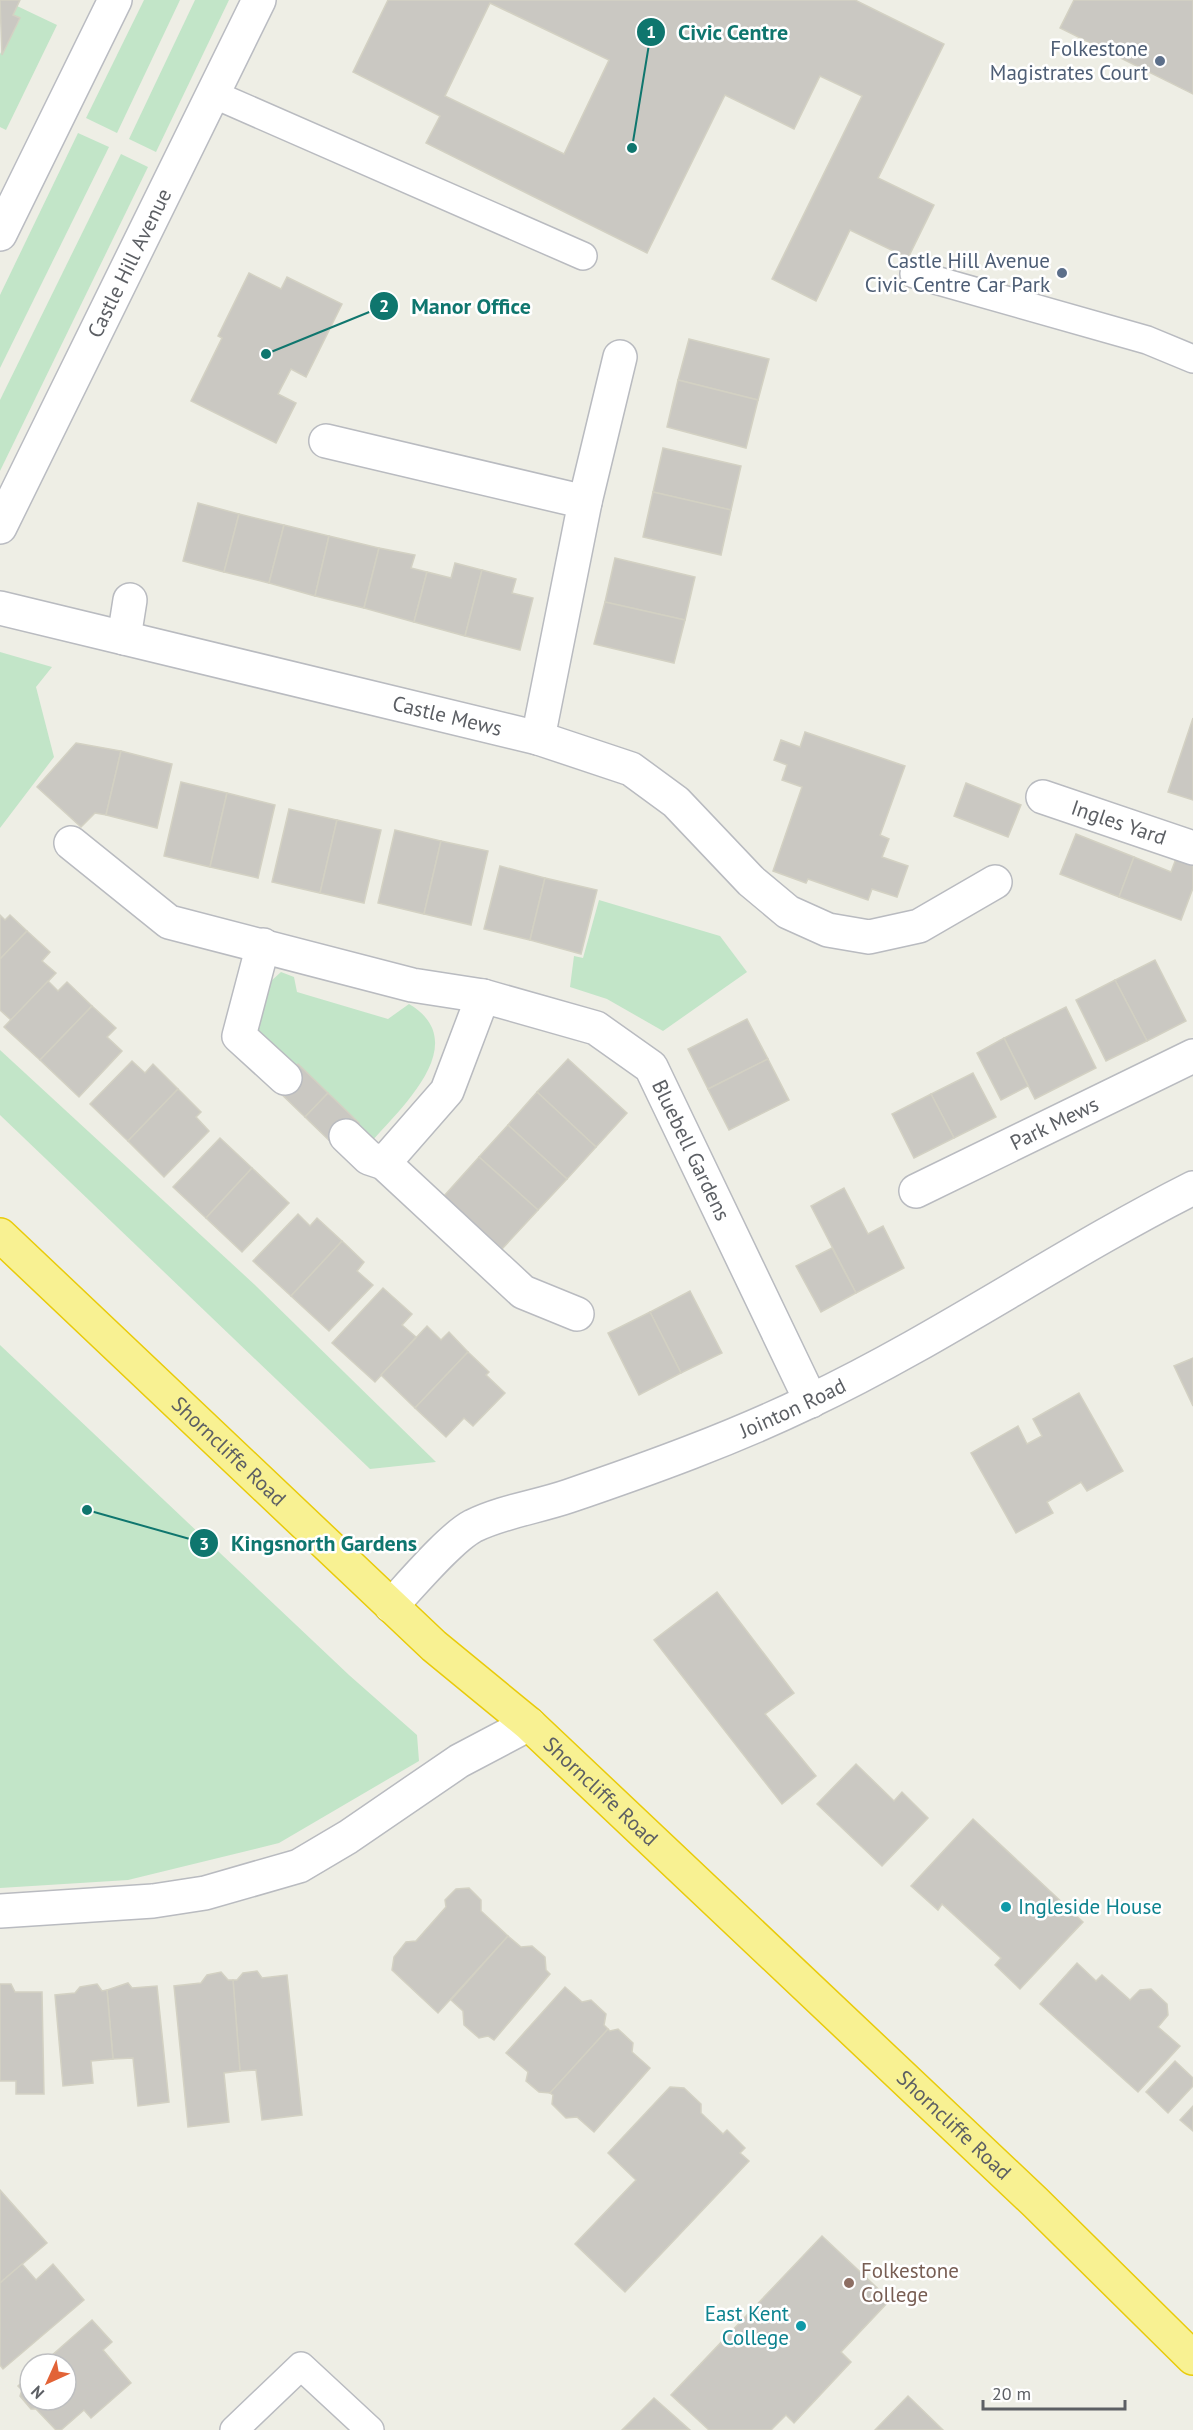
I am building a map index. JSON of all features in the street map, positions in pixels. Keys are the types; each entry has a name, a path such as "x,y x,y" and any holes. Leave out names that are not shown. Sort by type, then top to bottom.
{"highway":[{"name":"Shorncliffe Road","path":"0,1235 434,1646 529,1724 1035,2202 1193,2358"}],"street":[{"path":"0,234 116,0"},
{"name":"Castle Hill Avenue","path":"0,527 259,0"},
{"path":"538,738 585,502 620,357"},
{"path":"326,441 585,502"},
{"path":"124,638 130,600"},
{"name":"Castle Mews","path":"0,608 538,738 631,769 676,802 751,881 788,912 828,930 869,937 919,926 995,882"},
{"name":"Ingles Yard","path":"1043,797 1193,848"},
{"name":"Bluebell Gardens","path":"71,843 169,922 412,985 483,996 596,1028 651,1067 810,1401"},
{"path":"263,945 239,1036 285,1078"},
{"path":"384,1163 447,1091 483,996"},
{"name":"Park Mews","path":"916,1191 1193,1056"},
{"path":"346,1136 369,1158 384,1163 523,1292 577,1314"},
{"name":"Jointon Road","path":"391,1606 432,1562 471,1527 519,1508 566,1497 721,1443 810,1401 915,1346 1124,1222 1193,1188"},
{"path":"0,1911 153,1902 205,1893 299,1866 348,1837 459,1761 529,1724"}],"lane":[{"path":"213,94 583,256"},
{"path":"914,274 1147,340 1193,359"},
{"path":"234,2430 302,2366 370,2430"}],"green space":[{"path":"144,0 180,0 117,133 86,118"},
{"path":"195,0 229,0 156,152 129,139"},
{"path":"17,6 57,25 6,130 0,127 0,54 20,19 13,15"},
{"path":"78,133 109,147 0,368 0,295"},
{"path":"121,154 148,167 0,471 0,400"},
{"path":"0,652 52,667 36,687 54,757 0,828"},
{"path":"599,900 720,936 747,972 663,1031 607,999 570,987 574,956 583,958"},
{"path":"281,972 294,977 297,992 388,1019 409,1004 427,1019 435,1037 434,1055 426,1074 400,1110 372,1141 258,1040 257,1030 270,982"},
{"path":"0,1050 255,1285 436,1462 370,1469 0,1115"},
{"path":"0,1345 349,1675 417,1735 419,1761 279,1843 128,1880 0,1888"}],"building":[{"path":"0,0 20,0 13,15 20,18 2,55"},
{"path":"388,0 855,0 944,44 878,178 934,205 908,258 850,230 816,301 772,279 862,96 820,76 794,129 725,95 647,253 426,143 440,116 353,72","holes":["490,3 609,60 564,154 445,96"]},
{"name":"Folkestone Magistrates Court","path":"1074,0 1193,0 1193,94 1060,28"},
{"path":"249,273 281,289 287,277 342,304 306,377 291,369 278,394 296,403 276,443 191,401 222,338 218,336"},
{"path":"689,339 769,359 758,400 678,380"},
{"path":"678,380 758,400 746,448 667,427"},
{"path":"663,448 741,466 731,510 653,492"},
{"path":"653,492 731,510 721,555 643,537"},
{"path":"198,503 239,514 224,572 183,561"},
{"path":"239,514 284,525 269,583 224,572"},
{"path":"284,525 329,536 315,596 269,583"},
{"path":"329,536 379,548 364,608 315,596"},
{"path":"379,548 415,555 411,568 427,572 414,622 364,608"},
{"path":"615,558 695,577 685,620 605,602"},
{"path":"455,563 482,570 465,636 414,622 427,572 451,578"},
{"path":"482,570 516,579 512,593 533,598 520,650 465,636"},
{"path":"605,602 685,620 674,663 594,644"},
{"path":"1193,718 1193,800 1168,792"},
{"path":"805,732 905,766 880,835 889,839 882,857 908,866 897,897 872,889 868,900 808,879 806,883 773,871 802,787 782,780 787,765 774,760 781,740 800,747"},
{"path":"76,743 121,751 106,815 95,813 81,827 37,787"},
{"path":"121,751 172,764 157,828 106,815"},
{"path":"181,782 227,793 210,867 164,856"},
{"path":"966,783 1021,805 1008,837 954,816"},
{"path":"227,793 275,805 258,878 210,867"},
{"path":"289,809 337,820 320,893 272,882"},
{"path":"337,820 381,830 364,903 320,893"},
{"path":"395,830 441,841 424,914 378,903"},
{"path":"1076,834 1134,857 1119,897 1060,874"},
{"path":"441,841 488,851 471,925 424,914"},
{"path":"1177,856 1193,862 1193,888 1181,920 1119,897 1134,857 1171,872"},
{"path":"500,866 545,878 530,940 484,929"},
{"path":"545,878 597,890 581,954 530,940"},
{"path":"0,915 5,920 10,915 27,931 0,959"},
{"path":"27,931 50,952 42,961 56,973 11,1020 0,1010 0,959"},
{"path":"1155,960 1186,1021 1147,1041 1115,980"},
{"path":"1115,980 1147,1041 1106,1061 1076,1000"},
{"path":"48,981 58,991 67,982 92,1006 40,1060 4,1027"},
{"path":"92,1006 116,1028 107,1037 122,1051 79,1097 40,1060"},
{"path":"1066,1007 1096,1068 1035,1099 1004,1038"},
{"path":"747,1019 768,1059 708,1089 688,1049"},
{"path":"1004,1038 1028,1086 1001,1100 977,1053"},
{"path":"568,1059 627,1113 596,1147 537,1092"},
{"path":"768,1059 789,1100 729,1130 708,1089"},
{"path":"132,1061 145,1073 153,1064 178,1089 128,1141 90,1104"},
{"path":"298,1064 328,1093 305,1117 275,1088"},
{"path":"973,1073 996,1117 954,1138 931,1094"},
{"path":"178,1089 201,1112 196,1117 209,1131 164,1177 128,1141"},
{"path":"537,1092 596,1147 567,1179 508,1125"},
{"path":"328,1093 359,1123 336,1147 305,1117"},
{"path":"931,1094 954,1138 914,1158 892,1114"},
{"path":"508,1125 567,1179 538,1210 479,1157"},
{"path":"220,1138 252,1168 206,1218 173,1187"},
{"path":"479,1157 538,1210 502,1249 444,1196"},
{"path":"252,1168 289,1203 242,1252 206,1218"},
{"path":"844,1188 868,1234 883,1226 904,1268 856,1293 811,1206"},
{"path":"298,1214 310,1226 317,1218 342,1241 291,1296 253,1261"},
{"path":"342,1241 364,1262 357,1271 373,1285 329,1331 291,1296"},
{"path":"832,1248 856,1293 821,1312 796,1266"},
{"path":"383,1288 412,1314 402,1325 416,1337 375,1382 332,1343"},
{"path":"690,1291 722,1353 681,1373 650,1312"},
{"path":"650,1312 681,1373 639,1395 608,1333"},
{"path":"427,1326 441,1340 449,1332 468,1352 415,1408 381,1375"},
{"path":"468,1352 489,1372 486,1375 505,1393 473,1426 464,1418 446,1437 415,1408"},
{"path":"1193,1358 1193,1406 1174,1366"},
{"path":"1079,1393 1123,1471 1087,1491 1081,1482 1047,1502 1053,1513 1016,1533 971,1453 1018,1426 1027,1444 1042,1436 1033,1419"},
{"path":"717,1592 794,1693 765,1714 816,1776 782,1804 654,1640"},
{"path":"856,1764 894,1801 902,1792 928,1818 882,1866 817,1804"},
{"name":"Ingleside House","path":"973,1819 1083,1922 1020,1989 995,1965 1001,1958 942,1904 938,1910 911,1886"},
{"path":"469,1888 481,1900 481,1911 508,1936 438,2013 392,1970 394,1957 406,1942 416,1941 446,1907 445,1900 456,1889"},
{"path":"508,1936 521,1947 532,1946 545,1957 546,1970 550,1974 494,2040 488,2036 479,2038 464,2025 463,2011 451,2000"},
{"path":"1077,1963 1096,1981 1102,1975 1130,2000 1140,1990 1151,1989 1167,2004 1168,2015 1158,2027 1180,2046 1138,2092 1040,2004"},
{"path":"257,1971 262,1978 287,1975 302,2115 262,2120 256,2070 240,2071 233,1980 237,1980 243,1973"},
{"path":"221,1972 228,1980 233,1980 240,2071 224,2073 229,2122 188,2127 174,1986 201,1983 207,1975"},
{"path":"128,1983 132,1988 157,1986 169,2102 138,2106 133,2058 113,2059 107,1990"},
{"path":"0,1984 11,1984 15,1992 42,1992 44,2094 16,2094 16,2081 0,2081"},
{"path":"97,1984 102,1991 107,1990 113,2059 91,2061 93,2083 63,2086 55,1995 75,1993 80,1987"},
{"path":"565,1987 582,2002 591,2000 606,2014 604,2025 608,2029 550,2093 539,2092 526,2081 528,2072 506,2053"},
{"path":"608,2029 610,2031 618,2029 633,2043 632,2052 650,2068 594,2132 577,2117 566,2118 552,2104 553,2095 550,2093"},
{"path":"1175,2061 1193,2078 1193,2086 1168,2113 1146,2092"},
{"path":"670,2087 684,2088 701,2104 701,2113 723,2134 727,2130 745,2148 740,2153 749,2161 625,2292 575,2244 636,2180 608,2153"},
{"path":"1193,2106 1193,2131 1180,2120"},
{"path":"0,2190 47,2243 0,2283"},
{"name":"East Kent College","path":"822,2236 890,2300 841,2352 851,2362 794,2423 786,2415 771,2430 709,2430 671,2395"},
{"path":"22,2264 36,2280 53,2264 84,2300 23,2352 18,2352 18,2356 3,2369 0,2365 0,2283"},
{"path":"92,2320 112,2342 103,2350 131,2383 91,2418 84,2410 61,2430 56,2430 39,2412 78,2412 78,2352 56,2352"},
{"path":"908,2396 943,2430 875,2430"},
{"path":"654,2398 690,2430 622,2430"}],"place":[{"name":"Folkestone Magistrates Court","path":"1160,61"},
{"name":"Civic Centre","path":"632,148"},
{"name":"Castle Hill Avenue Civic Centre Car Park","path":"1062,273"},
{"name":"Manor Office","path":"266,354"},
{"name":"Kingsnorth Gardens","path":"87,1510"},
{"name":"Ingleside House","path":"1006,1907"},
{"name":"Folkestone College","path":"849,2283"},
{"name":"East Kent College","path":"801,2326"}]}
